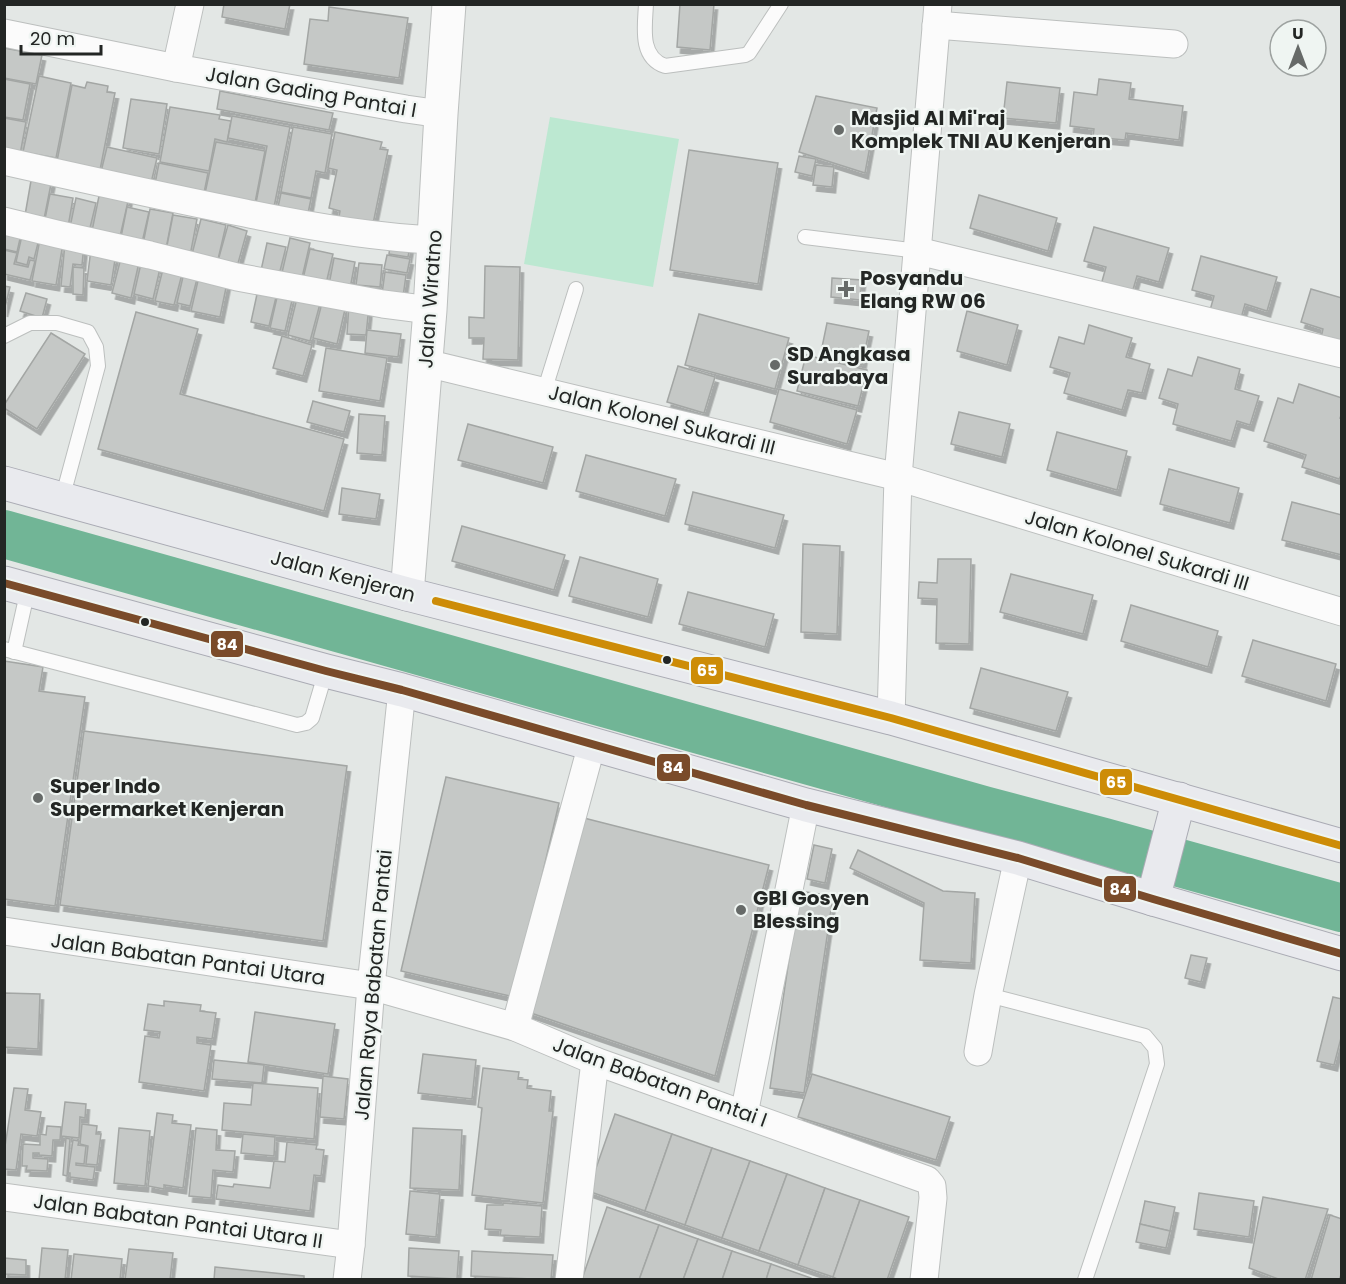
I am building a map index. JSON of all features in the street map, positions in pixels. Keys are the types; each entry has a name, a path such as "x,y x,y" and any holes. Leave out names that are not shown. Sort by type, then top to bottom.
{"main road":[{"name":"Jalan Wiratno","path":"407,594 430,310 449,4"},
{"name":"Jalan Kenjeran","path":"4,483 407,594 891,718 1178,802 1341,846"},
{"path":"16,586 402,690 806,805 1154,895 1341,954"},
{"path":"1154,895 1178,802"}],"street":[{"path":"176,68 190,4"},
{"path":"891,718 898,477 937,15 1174,44"},
{"name":"Jalan Gading Pantai I","path":"4,33 176,68 441,114"},
{"path":"4,161 187,202 290,222 381,236 434,240"},
{"path":"4,221 237,277 342,297 430,310"},
{"path":"918,251 1341,354"},
{"name":"Jalan Kolonel Sukardi III","path":"426,363 898,477 1341,612"},
{"name":"Jalan Raya Babatan Pantai","path":"346,1280 351,1245 371,986 402,690"},
{"path":"515,1027 591,744"},
{"path":"744,1114 806,805"},
{"path":"978,1052 1018,858"},
{"name":"Jalan Babatan Pantai Utara","path":"4,931 371,986"},
{"name":"Jalan Babatan Pantai I","path":"371,986 515,1027 595,1061 927,1180 932,1186 933,1198 924,1280"},
{"path":"569,1280 595,1061"},
{"name":"Jalan Babatan Pantai Utara II","path":"4,1197 351,1245"}],"lane":[{"path":"646,4 644,38 653,60 665,66 749,53 781,4"},
{"path":"805,237 918,251"},
{"path":"544,392 576,289"},
{"path":"4,336 30,323 57,323 88,332 96,347 98,366 62,500"},
{"path":"16,586 9,650 297,725 306,723 312,718 326,671"},
{"path":"988,995 1145,1036 1155,1048 1157,1064 1085,1280"}],"green space":[{"path":"550,117 679,139 653,287 524,264"}],"building":[{"path":"224,4 290,4 285,29 222,17"},
{"path":"680,4 714,4 710,50 677,47"},
{"path":"329,7 408,18 399,78 304,64 310,19 328,21"},
{"path":"4,48 42,55 36,84 4,78"},
{"path":"39,76 71,83 56,158 23,152"},
{"path":"4,79 30,84 23,120 4,117"},
{"path":"1099,79 1131,83 1129,99 1183,106 1179,140 1126,133 1125,140 1093,137 1094,129 1070,126 1074,92 1097,95"},
{"path":"87,82 108,86 107,92 115,93 100,170 57,161 72,85 85,88"},
{"path":"1007,82 1060,88 1056,123 1003,118"},
{"path":"220,91 333,113 329,130 217,109"},
{"name":"Masjid Al Mi'raj Komplek TNI AU Kenjeran","path":"816,96 877,108 865,173 799,152"},
{"path":"131,99 167,104 159,154 123,148"},
{"path":"170,107 220,115 219,119 231,121 227,142 215,139 209,171 160,162"},
{"path":"232,116 290,127 273,212 255,208 267,146 228,138"},
{"path":"4,118 26,122 19,160 4,157"},
{"path":"293,127 332,134 325,173 316,171 311,198 281,192"},
{"path":"335,132 382,142 380,149 388,150 372,229 338,223 340,211 329,208 337,170 328,168"},
{"path":"216,142 265,151 254,208 204,198"},
{"path":"107,147 157,158 150,187 100,176"},
{"path":"689,150 778,163 758,284 670,270"},
{"path":"799,156 816,159 812,176 795,172"},
{"path":"159,163 208,173 203,198 154,189"},
{"path":"816,165 834,167 832,187 813,185"},
{"path":"32,175 52,179 43,224 24,221"},
{"path":"100,191 129,197 119,241 91,236"},
{"path":"281,193 311,199 307,218 277,212"},
{"path":"50,194 73,198 67,233 43,229"},
{"path":"979,195 1057,218 1048,251 970,228"},
{"path":"76,198 96,203 88,236 69,232"},
{"path":"127,207 149,212 141,247 120,242"},
{"path":"150,209 173,213 165,254 142,249"},
{"path":"173,215 197,219 189,261 165,256"},
{"path":"201,219 226,225 216,268 190,262"},
{"path":"228,225 247,231 235,274 216,268"},
{"path":"5,226 22,230 17,252 4,249"},
{"path":"1094,227 1169,248 1159,282 1137,276 1132,293 1101,285 1106,267 1084,261"},
{"path":"23,231 40,235 34,259 29,257 27,265 16,262"},
{"path":"290,238 310,243 301,282 281,277"},
{"path":"391,238 411,241 408,257 389,254"},
{"path":"40,239 63,243 56,285 32,281"},
{"path":"65,243 84,245 82,265 73,264 70,287 61,286"},
{"path":"267,243 286,247 278,279 260,275"},
{"path":"91,249 116,253 111,285 87,281"},
{"path":"310,249 333,254 325,288 302,283"},
{"path":"4,250 17,253 14,264 28,267 30,260 35,261 30,280 4,274"},
{"path":"122,254 140,258 131,298 112,293"},
{"path":"387,255 410,259 407,273 384,269"},
{"path":"1201,256 1277,277 1267,311 1245,304 1240,322 1209,314 1214,296 1192,290"},
{"path":"334,258 355,262 349,294 328,290"},
{"path":"142,259 161,264 153,299 134,294"},
{"path":"359,263 382,265 380,287 356,285"},
{"path":"164,265 183,270 174,305 155,301"},
{"path":"485,266 520,267 518,360 483,359 484,338 469,338 469,317 484,318"},
{"path":"73,267 84,268 83,295 73,294"},
{"path":"185,268 199,271 190,306 177,303"},
{"path":"200,272 228,278 220,317 191,311"},
{"path":"385,272 406,275 402,304 381,301"},
{"name":"Posyandu Elang RW 06","path":"832,278 862,280 860,300 831,297"},
{"path":"259,285 278,289 269,326 251,322"},
{"path":"4,286 10,287 4,311"},
{"path":"1311,289 1342,298 1342,353 1319,346 1323,329 1301,322"},
{"path":"26,293 47,299 42,318 20,311"},
{"path":"278,293 293,296 285,331 270,328"},
{"path":"298,294 321,300 310,341 288,335"},
{"path":"323,299 346,305 337,344 313,338"},
{"path":"349,304 369,306 366,335 347,334"},
{"path":"967,311 1018,325 1007,365 957,351"},
{"path":"136,312 198,329 180,394 344,439 324,511 98,449"},
{"path":"699,314 789,338 775,389 685,365"},
{"path":"827,323 869,331 862,365 820,357"},
{"path":"1089,325 1132,338 1126,357 1150,364 1142,393 1128,390 1122,410 1064,393 1070,373 1050,367 1059,337 1084,344"},
{"path":"367,330 401,334 398,357 365,353"},
{"path":"51,333 85,354 37,429 4,408 4,405"},
{"path":"282,336 312,345 303,376 273,368"},
{"path":"326,348 387,358 380,401 319,391"},
{"path":"806,355 867,370 858,406 797,391"},
{"path":"1198,357 1240,369 1235,389 1259,396 1250,425 1237,421 1231,441 1173,424 1178,404 1159,398 1168,369 1192,376"},
{"path":"678,366 715,377 704,413 667,402"},
{"path":"1299,384 1342,398 1340,418 1342,418 1342,473 1339,479 1302,467 1306,455 1264,441 1278,398 1293,403"},
{"path":"779,389 857,410 847,444 770,422"},
{"path":"313,401 350,411 344,432 307,422"},
{"path":"959,412 1010,424 1002,457 951,444"},
{"path":"359,414 385,416 382,455 357,453"},
{"path":"468,424 553,447 543,483 458,460"},
{"path":"1057,432 1127,451 1117,490 1047,470"},
{"path":"586,455 676,479 665,516 576,491"},
{"path":"1169,469 1239,488 1230,523 1160,504"},
{"path":"342,488 380,494 376,519 339,514"},
{"path":"693,492 784,515 775,548 685,524"},
{"path":"1292,502 1342,515 1342,555 1282,540"},
{"path":"462,526 565,555 554,590 452,561"},
{"path":"803,544 840,546 837,634 801,632"},
{"path":"580,557 658,579 648,617 569,596"},
{"path":"938,559 971,559 969,644 936,643 937,599 918,598 919,582 937,583"},
{"path":"1011,574 1093,595 1083,634 1000,612"},
{"path":"688,592 774,614 765,647 679,624"},
{"path":"1131,605 1218,631 1208,667 1121,641"},
{"path":"1253,640 1336,664 1326,701 1242,676"},
{"name":"Super Indo Supermarket Kenjeran","path":"4,661 43,667 39,691 85,697 55,906 4,899"},
{"path":"981,668 1068,692 1056,731 970,708"},
{"path":"84,731 347,766 323,941 60,905"},
{"path":"446,777 559,803 514,997 401,971"},
{"path":"580,817 769,865 715,1076 528,1012"},
{"path":"814,845 832,849 825,883 807,879"},
{"path":"858,850 943,891 975,893 971,963 920,960 924,903 850,868"},
{"path":"799,891 833,896 804,1093 770,1088"},
{"path":"1191,955 1207,958 1201,982 1185,978"},
{"path":"4,993 40,994 38,1049 4,1047"},
{"path":"1333,997 1342,999 1342,1034 1334,1065 1317,1061"},
{"path":"164,1001 201,1005 200,1011 216,1013 212,1039 197,1037 197,1043 211,1045 204,1091 139,1082 145,1036 159,1038 160,1032 144,1030 148,1004 164,1006"},
{"path":"255,1012 335,1024 328,1074 248,1062"},
{"path":"423,1054 476,1060 472,1099 418,1093"},
{"path":"214,1060 264,1065 262,1083 212,1079"},
{"path":"483,1068 519,1072 518,1079 528,1080 527,1088 551,1091 549,1111 553,1111 543,1203 472,1195 482,1108 478,1107"},
{"path":"812,1074 950,1117 936,1160 798,1117"},
{"path":"323,1076 348,1079 344,1119 320,1117"},
{"path":"253,1083 318,1088 314,1139 222,1130 224,1103 251,1105"},
{"path":"14,1088 28,1089 25,1110 41,1112 37,1136 21,1134 16,1170 4,1169 4,1153"},
{"path":"65,1102 86,1104 85,1118 80,1117 79,1138 61,1136"},
{"path":"157,1113 173,1115 172,1123 191,1125 183,1188 164,1185 164,1189 148,1186"},
{"path":"615,1114 672,1134 645,1211 588,1191"},
{"path":"82,1124 97,1126 96,1134 101,1134 97,1165 86,1164 88,1146 80,1144"},
{"path":"47,1126 61,1127 60,1140 53,1140 52,1156 33,1153 33,1158 48,1159 47,1171 26,1170 27,1166 22,1166 23,1144 40,1145 40,1134 46,1135"},
{"path":"119,1128 150,1131 145,1186 114,1183"},
{"path":"196,1128 217,1130 216,1150 235,1151 233,1172 213,1170 211,1198 189,1196"},
{"path":"413,1128 462,1130 459,1190 410,1188"},
{"path":"243,1134 275,1137 274,1156 241,1153"},
{"path":"672,1134 712,1148 685,1225 645,1211"},
{"path":"66,1138 70,1139 67,1176 63,1175"},
{"path":"73,1140 79,1141 78,1145 86,1146 84,1164 76,1163 76,1165 95,1167 93,1180 70,1177 68,1173"},
{"path":"287,1142 317,1145 316,1149 324,1150 321,1176 314,1175 310,1211 216,1199 218,1185 233,1187 234,1184 270,1188 274,1161 285,1162"},
{"path":"712,1148 750,1161 722,1238 685,1225"},
{"path":"750,1161 787,1174 759,1251 722,1238"},
{"path":"787,1174 825,1188 798,1265 759,1251"},
{"path":"825,1188 860,1200 833,1277 798,1265"},
{"path":"410,1191 440,1194 436,1237 406,1234"},
{"path":"1199,1193 1254,1201 1249,1237 1194,1229"},
{"path":"1263,1197 1328,1209 1305,1280 1281,1280 1249,1268"},
{"path":"860,1200 909,1217 887,1280 839,1280 833,1277"},
{"path":"1145,1201 1175,1207 1170,1231 1140,1224"},
{"path":"503,1203 542,1206 540,1237 500,1235 501,1230 485,1229 487,1205 503,1205"},
{"path":"607,1207 659,1225 639,1280 582,1279"},
{"path":"1330,1215 1342,1219 1342,1272 1339,1280 1311,1280"},
{"path":"1140,1224 1170,1231 1166,1248 1136,1242"},
{"path":"659,1225 698,1239 683,1280 639,1280"},
{"path":"698,1239 732,1251 722,1280 683,1280"},
{"path":"42,1248 68,1250 65,1280 39,1280"},
{"path":"409,1248 459,1251 457,1279 408,1276"},
{"path":"129,1249 173,1253 170,1280 125,1280"},
{"path":"472,1251 553,1255 551,1280 471,1276"},
{"path":"732,1251 771,1264 766,1280 722,1280"},
{"path":"74,1254 122,1259 120,1280 71,1280"},
{"path":"4,1258 26,1260 26,1275 4,1274"},
{"path":"771,1264 811,1278 811,1280 766,1280"},
{"path":"215,1267 304,1276 304,1280 214,1280"}],"waterway":[{"path":"4,534 984,810 1342,908"}],"transit line":[{"name":"84","path":"4,583 402,690 806,805 1018,858 1342,954"},
{"name":"65","path":"436,601 891,718 1342,846"}],"place":[{"name":"Masjid Al Mi'raj Komplek TNI AU Kenjeran","path":"839,130"},
{"name":"Posyandu Elang RW 06","path":"846,289"},
{"name":"SD Angkasa Surabaya","path":"775,365"},
{"name":"Super Indo Supermarket Kenjeran","path":"38,798"},
{"name":"GBI Gosyen Blessing","path":"741,910"}]}
